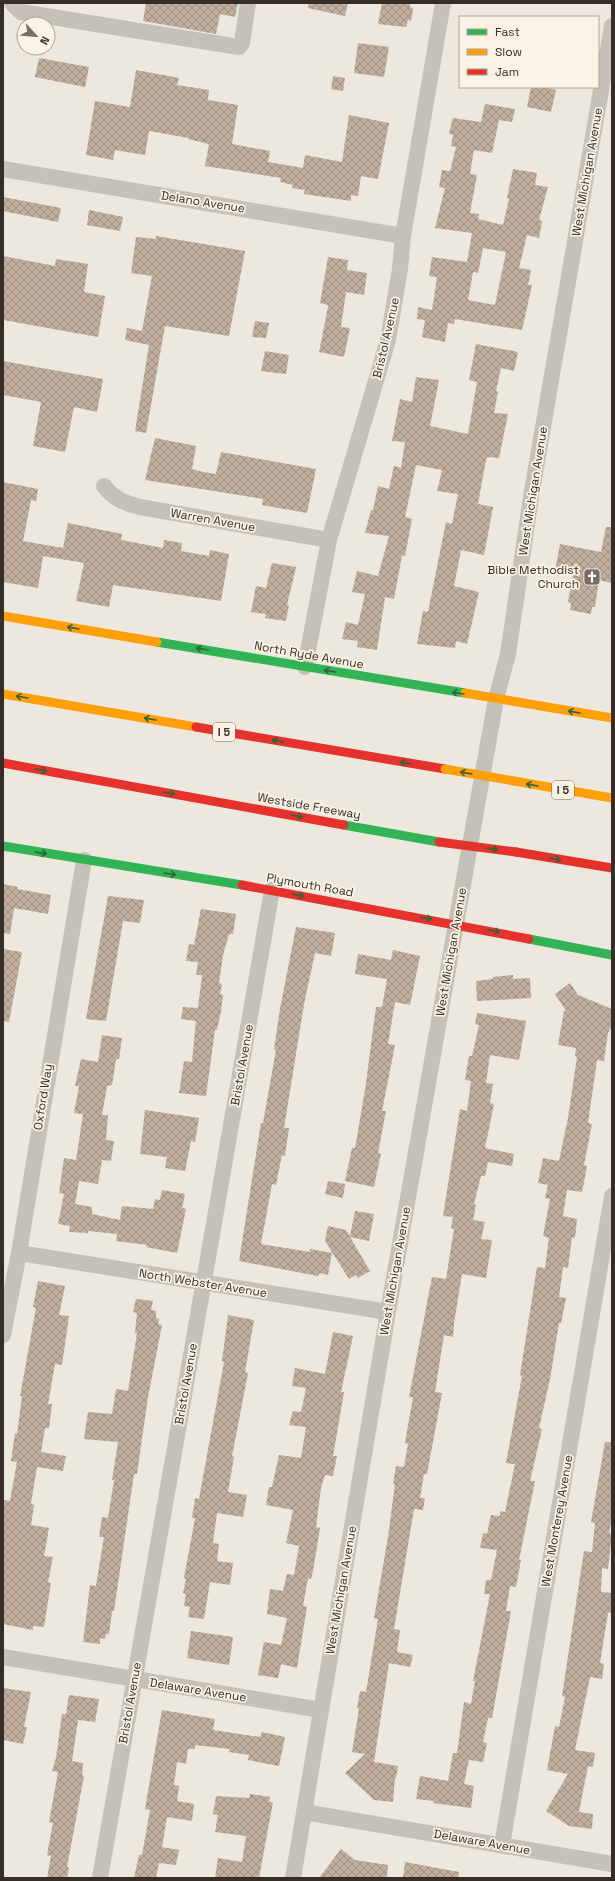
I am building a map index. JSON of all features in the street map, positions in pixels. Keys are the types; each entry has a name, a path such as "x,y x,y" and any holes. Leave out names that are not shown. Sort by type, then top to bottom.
{"main road":[{"name":"North Ryde Avenue","path":"3,616 612,718"},
{"name":"I 5","path":"3,694 612,798"},
{"name":"Westside Freeway","path":"3,763 439,842 516,852 612,868"},
{"name":"Plymouth Road","path":"3,846 272,890 612,955"}],"street":[{"path":"12,3 21,12 239,47 242,43 248,3"},
{"name":"Bristol Avenue","path":"305,667 328,540 388,340 400,269 403,236 443,3"},
{"name":"West Michigan Avenue","path":"293,1878 388,1312 456,924 496,699 508,654 531,497 612,26"},
{"name":"Delano Avenue","path":"3,169 403,236"},
{"name":"Warren Avenue","path":"104,486 112,496 128,504 140,507 328,540"},
{"name":"Oxford Way","path":"3,1335 19,1253 84,860"},
{"name":"Bristol Avenue","path":"100,1878 133,1679 204,1283 272,890"},
{"name":"West Monterey Avenue","path":"502,1845 612,1196"},
{"name":"North Webster Avenue","path":"19,1253 388,1312"},
{"name":"Delaware Avenue","path":"3,1657 321,1710"},
{"name":"Delaware Avenue","path":"304,1812 612,1864"}],"building":[{"path":"146,3 238,3 235,17 220,14 216,34 143,21"},
{"path":"309,3 348,3 345,16 308,8"},
{"path":"382,3 410,3 410,7 413,8 411,21 408,20 406,27 378,24"},
{"path":"358,43 389,47 384,77 354,73"},
{"path":"39,58 89,67 85,87 35,77"},
{"path":"136,70 179,78 177,85 209,90 208,100 238,105 232,144 270,151 268,162 303,168 305,155 342,162 349,115 389,123 378,179 361,176 358,196 351,195 351,201 304,194 305,190 292,188 293,185 280,182 281,178 205,166 209,144 188,139 189,138 149,131 145,155 115,150 113,160 86,155 95,101 130,107"},
{"path":"333,76 345,78 343,91 331,89"},
{"path":"531,88 548,88 556,90 551,112 527,107"},
{"path":"485,104 515,109 512,122 499,120 492,153 474,150 470,174 477,175 470,213 479,214 478,219 503,225 509,199 507,198 513,169 537,173 535,185 548,187 539,220 542,221 539,238 527,235 519,268 531,270 528,285 532,285 522,330 455,319 454,324 448,323 445,342 422,337 425,320 417,319 418,307 432,310 437,277 429,276 432,257 467,262 472,233 435,228 445,188 439,187 442,170 450,171 456,147 451,146 453,135 449,133 453,118 481,122","holes":["483,248 506,252 495,305 468,300 473,272 478,273"]},
{"path":"3,197 61,208 58,222 3,211"},
{"path":"89,210 123,217 120,231 87,225"},
{"path":"156,236 245,251 229,336 165,326 146,433 135,431 149,345 125,340 127,328 142,331 152,276 131,273 136,237 156,239"},
{"path":"3,256 55,266 56,259 88,264 84,292 105,296 98,337 3,320"},
{"path":"328,257 348,260 347,270 367,273 364,295 346,292 341,327 350,328 344,357 319,352 328,307 328,305 320,303"},
{"path":"255,321 269,323 266,338 252,337"},
{"path":"476,344 518,352 514,371 501,368 496,391 498,392 494,413 508,414 499,458 487,457 478,504 493,507 484,555 461,550 454,586 479,592 467,644 456,641 455,648 417,644 423,611 428,612 446,522 452,524 458,494 437,491 442,470 416,465 405,517 412,519 405,556 402,555 394,599 385,597 377,650 357,647 358,641 342,639 346,622 358,625 365,594 352,592 357,571 378,576 389,536 365,533 371,510 373,510 378,486 389,489 394,466 401,468 405,442 392,441 400,399 412,402 416,377 439,380 430,426 468,434 477,382 469,380"},
{"path":"265,351 289,355 286,374 261,371"},
{"path":"3,361 103,379 97,412 74,407 65,452 33,446 41,402 3,395"},
{"path":"155,438 196,446 192,469 203,472 216,474 221,452 316,469 307,513 262,505 263,499 145,480"},
{"path":"3,482 38,489 36,501 31,500 23,541 63,548 68,523 122,534 121,540 163,548 164,540 182,543 181,551 209,556 210,550 229,554 221,601 113,585 109,607 76,601 84,563 43,556 38,588 3,582"},
{"name":"Bible Methodist Church","path":"606,527 612,527 612,583 599,580 595,607 592,607 591,614 570,610 571,603 568,602 573,574 555,571 560,544 601,552"},
{"path":"272,563 296,567 287,605 289,605 286,621 265,618 266,614 251,612 256,586 266,588"},
{"path":"3,884 18,887 17,889 51,895 48,914 14,908 10,934 3,933"},
{"path":"108,896 144,900 140,923 123,921 106,1021 86,1019"},
{"path":"201,909 236,914 233,934 229,934 223,955 219,983 222,984 220,994 223,995 217,1030 215,1030 206,1096 179,1093 184,1061 192,1062 196,1021 181,1019 183,1007 198,1008 202,975 196,975 198,962 186,961 189,944 194,945"},
{"path":"296,927 335,933 331,956 315,953 304,1004 284,1128 289,1128 285,1156 282,1155 276,1185 272,1184 261,1244 310,1252 310,1249 332,1253 328,1275 320,1273 318,1276 239,1261 261,1123 263,1123 276,1050 274,1049 280,1009"},
{"path":"3,949 22,952 9,1022 3,1021"},
{"path":"393,950 420,956 410,1005 395,1002 388,1044 395,1045 382,1111 386,1111 378,1153 381,1153 374,1187 345,1181 352,1148 355,1148 365,1090 376,1007 382,1007 387,979 355,974 358,954 391,960"},
{"path":"513,975 513,979 530,978 531,998 477,1001 476,981 493,979 493,977"},
{"path":"570,983 578,995 612,1009 612,1026 608,1033 604,1061 597,1060 588,1123 592,1124 584,1165 587,1166 582,1192 567,1190 563,1216 577,1219 575,1238 572,1237 568,1268 563,1267 559,1297 566,1298 561,1323 559,1323 550,1379 539,1428 542,1429 530,1481 535,1481 519,1560 521,1560 516,1587 510,1586 506,1611 511,1611 492,1718 488,1718 483,1742 487,1743 483,1762 469,1760 464,1784 474,1786 471,1808 433,1803 434,1801 416,1799 420,1776 448,1781 453,1753 457,1753 464,1702 471,1704 475,1681 473,1681 490,1594 484,1594 486,1580 491,1580 497,1550 480,1548 483,1533 487,1534 491,1515 500,1516 500,1511 505,1512 515,1464 506,1463 522,1376 520,1375 537,1267 545,1268 549,1238 543,1236 550,1199 545,1198 548,1185 538,1183 543,1158 559,1161 568,1118 577,1057 575,1056 576,1048 558,1045 564,1011 566,1011 555,994"},
{"path":"477,1013 526,1021 519,1060 490,1055 486,1083 493,1084 490,1103 494,1104 485,1148 514,1154 512,1166 488,1162 485,1176 481,1176 474,1204 476,1205 473,1220 485,1222 481,1239 492,1240 486,1278 462,1274 453,1337 444,1335 435,1392 442,1393 427,1474 424,1474 420,1498 425,1498 423,1510 414,1509 394,1629 400,1630 397,1652 413,1655 410,1667 389,1663 374,1762 398,1766 395,1778 393,1802 374,1800 345,1773 365,1754 352,1752 359,1709 357,1708 360,1691 366,1692 378,1619 374,1618 388,1537 395,1484 393,1484 396,1466 404,1467 408,1444 405,1443 413,1397 409,1397 432,1277 446,1279 454,1229 451,1228 453,1217 443,1216 460,1109 467,1111 471,1081 465,1080 469,1056 472,1056 479,1025 475,1024"},
{"path":"102,1035 122,1038 119,1059 116,1059 112,1085 107,1086 102,1115 108,1115 106,1140 114,1141 111,1161 102,1160 98,1184 79,1181 75,1204 92,1207 92,1214 120,1220 122,1206 153,1209 155,1199 160,1200 162,1190 185,1194 182,1208 186,1209 177,1253 146,1247 147,1245 116,1241 117,1234 88,1231 88,1233 69,1232 70,1226 58,1224 64,1194 59,1193 64,1158 76,1160 83,1114 74,1113 79,1086 75,1086 81,1059 98,1062"},
{"path":"145,1110 199,1118 195,1142 191,1141 185,1171 165,1168 167,1157 140,1154"},
{"path":"328,1181 345,1184 343,1198 325,1194"},
{"path":"355,1211 374,1214 369,1241 350,1237 370,1271 358,1278 356,1275 349,1279 325,1241 328,1226 346,1230 350,1236"},
{"path":"38,1281 65,1286 59,1315 69,1316 62,1365 55,1364 48,1404 52,1404 49,1428 45,1428 41,1452 66,1456 63,1471 37,1467 31,1504 34,1505 31,1525 49,1528 44,1556 53,1557 48,1582 51,1583 44,1627 33,1626 33,1630 3,1624 3,1509 4,1500 10,1501 17,1462 11,1461 15,1433 17,1434 22,1396 20,1396 36,1308 33,1307"},
{"path":"136,1299 153,1301 151,1310 156,1311 156,1318 159,1319 158,1324 162,1325 148,1397 137,1474 134,1474 114,1611 112,1611 109,1634 106,1634 105,1639 100,1638 100,1644 83,1642 90,1585 96,1586 104,1537 99,1537 102,1517 108,1518 118,1442 84,1439 88,1412 112,1414 116,1389 128,1391 137,1333 135,1333 137,1313 133,1312"},
{"path":"228,1315 254,1320 245,1372 248,1373 232,1456 234,1457 228,1492 247,1495 243,1517 217,1513 213,1543 219,1544 217,1561 233,1563 230,1585 210,1582 204,1619 188,1617 190,1607 184,1606 186,1594 183,1593 186,1579 184,1578 195,1518 192,1518 195,1498 199,1499 224,1362 222,1361"},
{"path":"333,1332 353,1336 341,1392 344,1392 333,1456 337,1456 333,1476 325,1475 321,1488 316,1527 320,1528 313,1571 311,1579 308,1578 303,1606 307,1607 297,1668 281,1664 278,1678 258,1675 264,1642 281,1645 287,1618 267,1614 270,1589 283,1591 287,1574 294,1575 299,1546 286,1543 293,1510 266,1505 269,1487 272,1487 279,1455 301,1458 306,1427 289,1425 293,1411 301,1412 306,1388 292,1386 295,1368 325,1374"},
{"path":"605,1442 612,1442 612,1517 609,1533 612,1534 608,1569 602,1568 601,1592 612,1593 612,1613 608,1613 600,1663 604,1664 602,1679 590,1677 575,1750 595,1753 593,1767 588,1766 579,1812 593,1814 592,1829 569,1826 546,1811 568,1774 547,1770 555,1726 559,1727 565,1697 562,1696 584,1551 592,1552 595,1523 591,1522"},
{"path":"191,1631 233,1637 229,1665 187,1658"},
{"path":"3,1688 31,1692 24,1727 27,1727 23,1744 3,1740"},
{"path":"69,1695 99,1699 95,1722 78,1720 72,1761 83,1763 82,1775 84,1776 67,1867 69,1868 67,1878 47,1878 51,1856 47,1855 53,1823 49,1822 58,1772 52,1771 56,1758 62,1714 66,1714"},
{"path":"162,1710 215,1719 213,1730 260,1737 262,1732 285,1737 279,1766 248,1760 249,1755 229,1752 230,1749 195,1745 195,1749 188,1749 186,1764 177,1762 174,1785 179,1786 177,1801 194,1804 192,1821 167,1817 162,1847 179,1850 176,1865 159,1863 156,1878 134,1878 139,1855 142,1855 150,1810 145,1809"},
{"path":"250,1794 270,1797 269,1802 273,1802 259,1878 215,1878 218,1858 242,1862 246,1836 215,1832 218,1815 213,1814 216,1796 249,1798"},
{"path":"341,1849 355,1860 388,1865 387,1878 319,1878"},
{"path":"405,1862 459,1872 458,1878 403,1878"}],"traffic: fast":[{"path":"157,642 465,693"},
{"path":"344,825 439,842"},
{"path":"3,846 242,885"},
{"path":"529,939 612,955"}],"traffic: slow":[{"path":"3,616 157,642"},
{"path":"465,693 612,718"},
{"path":"3,694 196,727"},
{"path":"445,769 514,781"},
{"path":"514,781 612,798"}],"traffic: jam":[{"path":"196,727 445,769"},
{"path":"3,763 344,825"},
{"path":"439,842 516,852"},
{"path":"516,852 612,868"},
{"path":"242,885 529,939"}],"place":[{"name":"Bible Methodist Church","path":"592,577"}]}
